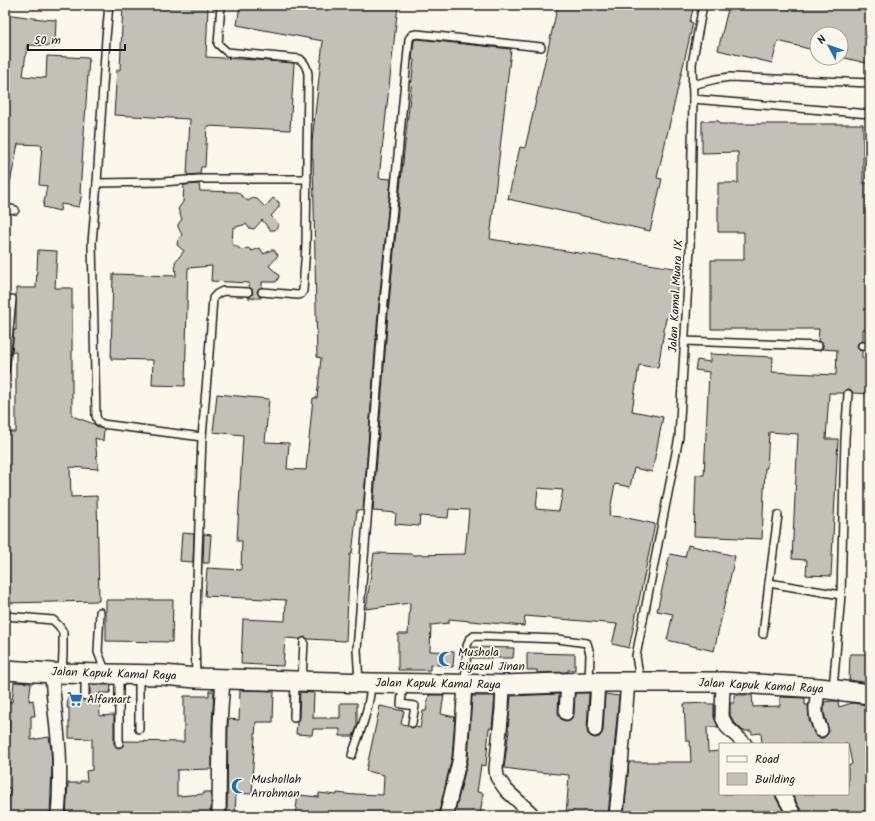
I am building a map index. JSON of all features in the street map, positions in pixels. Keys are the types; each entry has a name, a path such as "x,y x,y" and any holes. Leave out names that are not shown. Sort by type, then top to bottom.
{"main road":[{"name":"Jalan Kapuk Kamal Raya","path":"5,670 57,673 163,675 196,678 404,684 503,685 568,682 723,682 870,694"}],"street":[{"path":"57,673 52,694 59,751 60,799 58,816"},
{"path":"219,816 220,725 223,678"},
{"path":"566,714 568,682"},
{"path":"593,682 595,730"},
{"path":"616,816 620,777 634,682"},
{"path":"723,682 722,717 727,728 743,743"},
{"path":"446,816 460,758 465,684"},
{"path":"503,685 496,769 497,777 506,790 530,813"},
{"path":"820,689 816,704 816,712 821,730"},
{"path":"784,795 796,816"}],"lane":[{"path":"109,5 92,243 96,416 98,421 102,424 202,437"},
{"path":"221,5 218,44 227,52 300,59 307,66 306,244 303,291 298,295 262,292"},
{"name":"Jalan Kamal Muara IX","path":"634,682 636,656 678,437 690,248 693,100 692,64 702,5"},
{"path":"352,755 371,693 365,683 357,650 382,313 409,39 416,34 541,47"},
{"path":"692,85 730,77 870,83"},
{"path":"693,100 870,114"},
{"path":"97,183 163,182 199,179 307,179"},
{"path":"5,208 14,210"},
{"path":"196,678 195,639 202,437 213,298 223,291 248,292"},
{"path":"5,371 12,299"},
{"path":"684,341 818,346"},
{"path":"811,720 820,689 841,595 845,438 848,394"},
{"path":"763,634 768,583 778,515"},
{"path":"768,583 841,595"},
{"path":"100,612 98,652 103,665 120,684 119,743"},
{"path":"5,616 53,620 60,626 63,632 63,653 57,673"},
{"path":"465,684 467,646 469,640 474,636 558,639 587,644 590,654 593,682"},
{"path":"294,718 304,642"},
{"path":"84,696 85,673"},
{"path":"139,675 139,729"},
{"path":"404,684 401,704 415,706 412,723"}],"building":[{"path":"123,5 208,6 206,57 294,63 290,130 207,126 205,167 201,167 200,174 187,175 190,119 114,115 117,70 120,70"},
{"path":"240,5 398,5 379,178 391,179 378,313 363,511 357,510 352,554 350,554 346,641 308,639 305,637 300,639 285,638 283,666 241,664 243,619 285,621 286,600 205,596 207,568 241,570 242,541 237,541 243,435 213,432 217,394 269,399 265,442 289,443 287,469 306,470 313,398 317,398 321,358 317,357 312,142 323,41 237,25"},
{"path":"558,5 694,5 690,22 693,23 657,178 662,179 650,231 508,199 520,147 525,148"},
{"path":"729,5 870,5 870,64 849,59 849,26 809,26 809,49 778,41 772,63 718,50"},
{"path":"5,14 56,20 55,46 27,45 23,76 46,78 47,56 89,58 80,193 82,193 79,207 61,204 60,211 43,207 47,186 39,185 42,145 18,144 10,183 5,183"},
{"path":"417,39 511,49 490,239 680,269 672,319 666,318 658,368 639,365 632,411 663,417 652,472 634,468 630,487 615,484 609,516 623,517 655,524 629,648 612,644 617,624 525,616 524,626 449,619 449,623 431,625 430,651 454,652 453,667 430,664 430,670 398,670 398,634 408,634 410,603 366,609 374,553 412,555 465,554 469,510 449,509 448,518 420,516 419,526 395,524 396,513 373,511 388,313 414,60 412,59 414,41","holes":["538,488 563,490 559,511 536,509"]},
{"path":"702,121 719,121 719,124 863,124 863,183 868,183 870,329 863,329 863,341 858,343 857,346 859,350 862,351 862,358 870,358 870,394 853,393 848,389 843,393 829,393 826,439 838,439 831,576 806,575 807,560 792,559 798,434 769,432 767,468 765,468 762,539 694,536 696,475 704,475 709,372 695,370 697,360 710,362 710,354 773,357 772,372 836,375 837,350 822,349 823,344 818,341 819,329 711,329 711,260 744,260 744,232 718,232 718,183 738,183 738,152 702,153"},
{"path":"199,184 200,191 237,192 248,201 253,198 257,199 265,207 273,198 279,202 279,207 271,216 278,223 275,230 270,230 262,220 254,229 249,228 246,224 233,228 232,244 242,250 248,248 252,251 260,248 264,254 274,250 278,255 269,266 278,274 279,277 276,282 262,282 262,287 258,289 257,292 261,298 248,298 253,293 252,289 249,287 249,283 211,281 212,266 188,268 185,386 152,385 153,360 111,359 113,274 176,276 175,262 184,251 177,245 178,240 182,235 178,227 182,219 178,209 183,202 184,185"},
{"path":"38,250 57,251 55,288 72,288 72,416 104,429 103,441 95,438 98,469 70,467 71,497 97,496 99,601 5,603 5,432 16,432 16,352 12,352 14,330 16,330 16,288 36,288"},
{"path":"182,533 194,534 193,562 180,561"},
{"path":"204,534 211,535 209,563 203,563"},
{"path":"688,545 735,556 714,651 667,640 673,614 657,611 670,554 685,557"},
{"path":"106,600 173,600 172,642 106,641"},
{"path":"473,647 514,648 513,658 472,658"},
{"path":"527,653 575,654 575,670 568,670 568,672 537,673 537,670 527,670"},
{"path":"850,654 870,654 870,683 849,680"},
{"path":"14,682 31,683 29,701 33,700 35,716 31,716 31,740 49,737 52,767 50,816 7,816 10,788 5,787 5,770 7,770 7,740 9,740 7,702 12,702"},
{"path":"90,685 111,685 110,693 99,693 100,716 114,715 114,743 116,747 119,748 123,746 124,741 184,742 184,696 209,696 209,691 214,691 212,769 177,770 177,796 211,792 211,816 196,816 196,811 176,813 176,816 66,816 68,783 80,783 80,781 87,781 86,771 92,770 92,739 69,738 69,708 67,708 68,697 80,697 83,700 87,700 90,696"},
{"path":"240,690 274,691 273,722 256,722 252,794 236,793 235,816 227,816 228,719 239,720"},
{"path":"300,692 314,693 313,718 340,718 340,703 357,703 357,727 353,736 340,736 340,729 313,729 312,735 296,734 297,722 299,718"},
{"path":"575,693 589,693 587,730 590,736 595,738 599,737 603,731 605,694 619,696 608,816 566,816 569,775 504,768 509,730 511,696 559,694 559,716 562,720 566,721 570,720 574,714"},
{"path":"429,695 444,695 441,714 455,717 452,757 438,816 295,816 298,795 319,797 319,793 337,795 337,793 354,795 383,795 384,775 366,771 380,706 404,711 401,724 408,725 411,728 420,728 423,711 426,711"},
{"path":"734,695 752,695 753,707 780,706 780,697 805,698 805,705 808,705 809,720 814,733 820,738 827,735 829,731 824,713 824,702 838,701 839,707 852,703 869,705 870,816 804,816 793,795 849,795 849,766 852,764 849,743 762,743 761,733 752,734 751,731 743,731 734,722 730,715 730,703 734,703"},
{"path":"472,696 495,696 492,728 489,728 486,766 481,765 477,792 483,793 480,816 454,816 468,759"},
{"path":"684,704 714,704 714,717 718,727 707,727 708,752 719,751 719,795 775,795 786,816 728,816 728,811 697,814 697,816 624,816 629,762 691,762 690,741 686,741"}],"place":[{"name":"Mushola Riyazul Jinan","path":"446,659"},
{"name":"Alfamart","path":"75,699"},
{"name":"Mushollah Arrohman","path":"239,786"}]}
